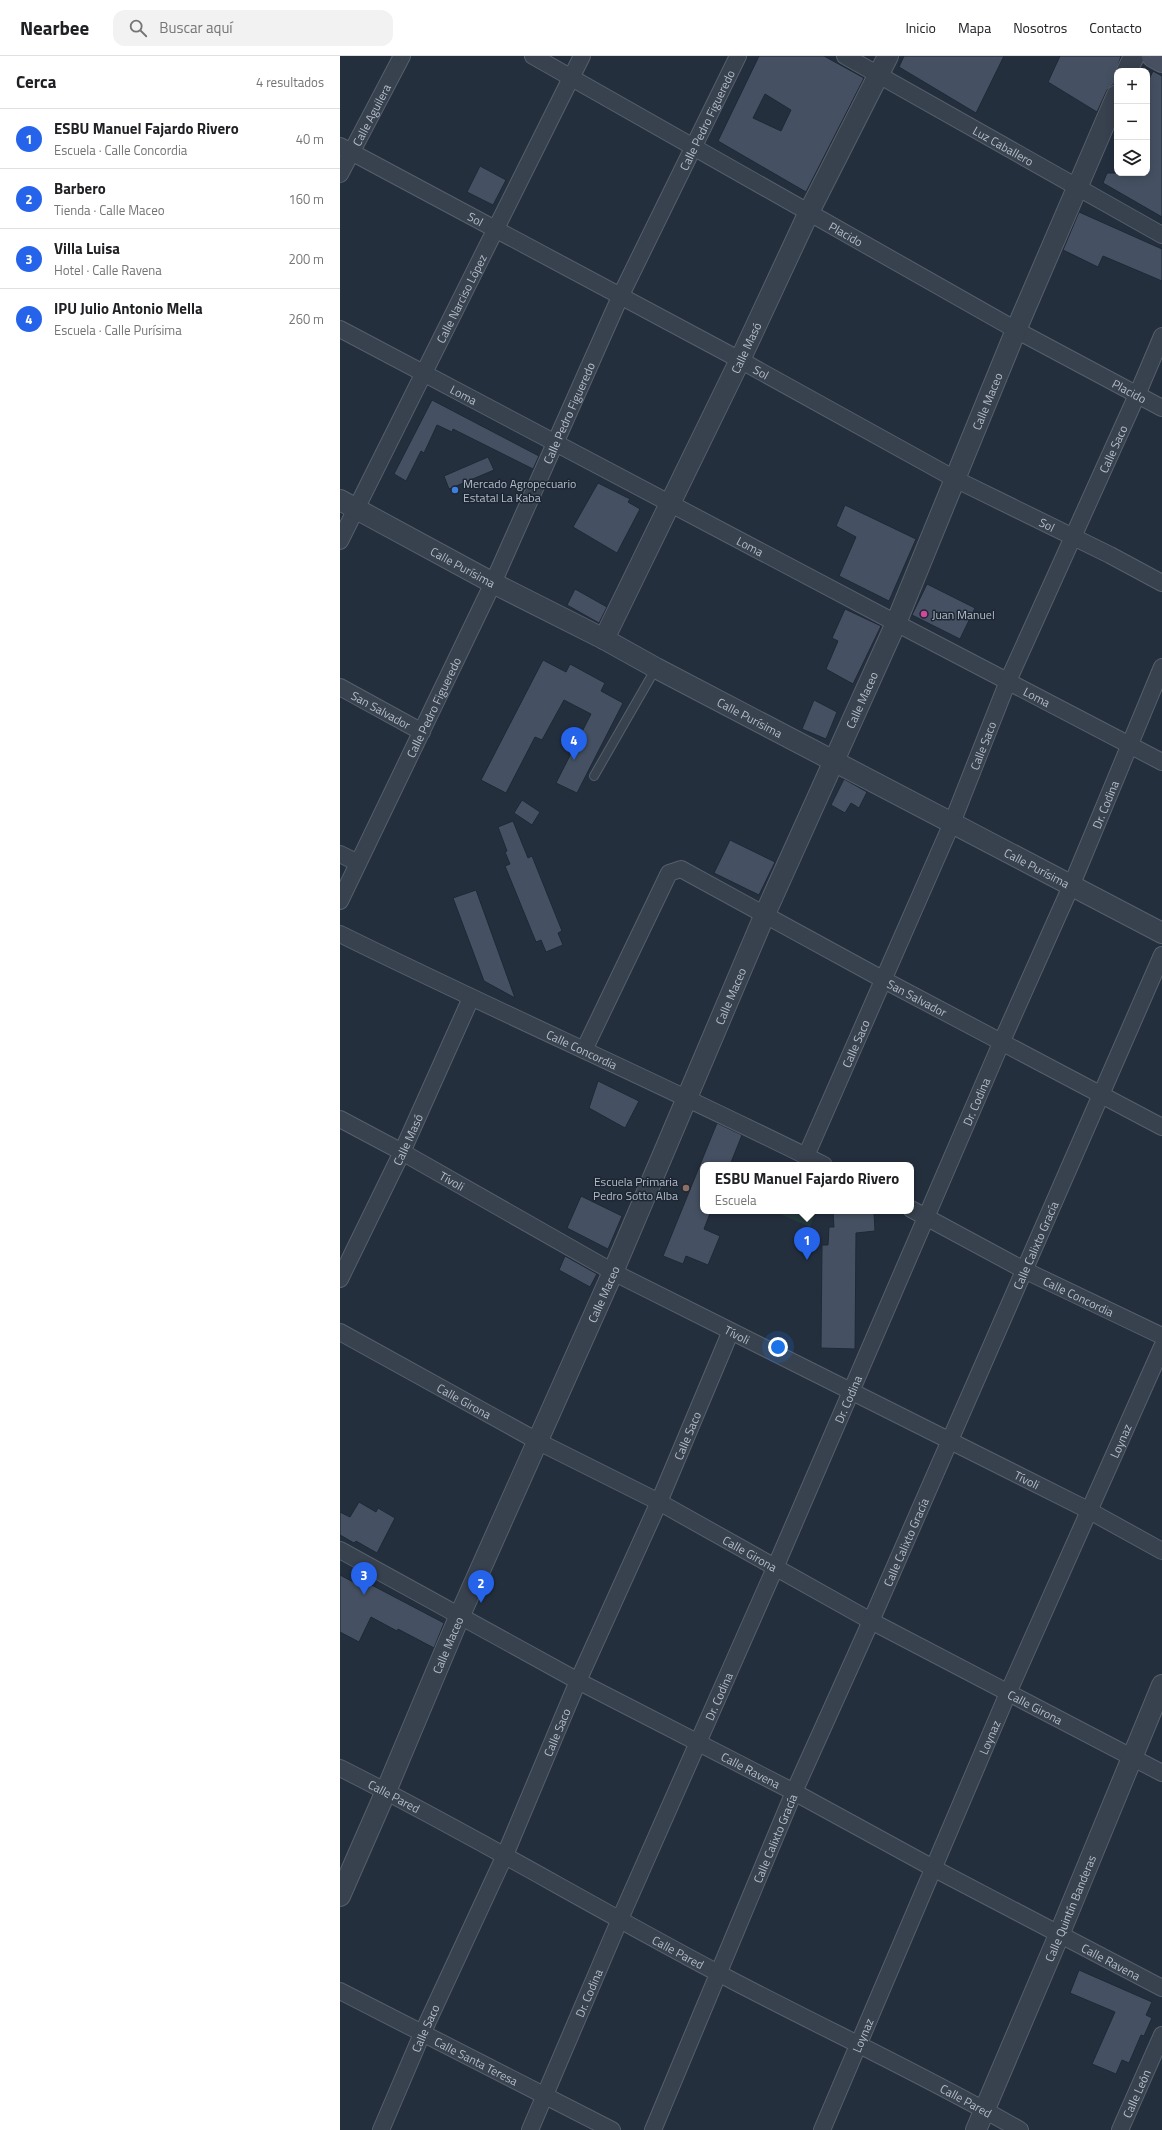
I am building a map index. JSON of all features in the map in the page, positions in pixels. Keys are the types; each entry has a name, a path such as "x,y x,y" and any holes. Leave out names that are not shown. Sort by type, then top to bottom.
{"main road":[{"path":"1153,56 1162,61"}],"street":[{"name":"Calle Aguilera","path":"340,174 346,150 402,56"},
{"name":"Placido","path":"533,56 692,148 809,212 1016,330 1162,408"},
{"name":"Calle Narciso López","path":"340,541 348,504 423,372 496,230 582,56"},
{"name":"Calle Pedro Figueredo","path":"340,901 493,583 620,296 738,56"},
{"name":"Luz Caballero","path":"845,56 1162,235"},
{"name":"Calle Masó","path":"604,639 740,360 809,212 888,56"},
{"path":"1129,68 1134,56"},
{"name":"Calle Maceo","path":"340,1896 460,1615 613,1272 765,914 835,762 896,623 1016,330 1114,102"},
{"name":"Sol","path":"346,150 740,360 955,479 1162,583"},
{"name":"Loma","path":"340,329 669,504 1162,762"},
{"name":"Calle Saco","path":"806,1156 952,823 1008,681 1137,395 1162,336"},
{"name":"Calle Purísima","path":"348,504 493,583 604,639 656,668 1072,884 1162,933"},
{"name":"Dr. Codina","path":"530,2130 620,1919 775,1568 926,1216 1072,884 1162,667"},
{"name":"San Salvador","path":"340,687 422,732"},
{"path":"340,854 358,863"},
{"name":"San Salvador","path":"584,1050 669,873 674,870 681,869 884,980 1002,1041 1162,1127"},
{"name":"Calle Concordia","path":"340,934 471,998 688,1098 818,1162"},
{"name":"Calle Calixto Gracía","path":"653,2130 794,1792 871,1621 1162,955"},
{"name":"Calle Masó","path":"340,1279 402,1152 471,998"},
{"name":"Tívoli","path":"340,1119 402,1152 613,1272 730,1333 1088,1510 1162,1551"},
{"name":"Calle Concordia","path":"914,1210 1024,1270 1162,1336"},
{"name":"Calle Girona","path":"340,1332 538,1442 659,1502 871,1621 1162,1773"},
{"name":"Calle Saco","path":"381,2130 422,2034 505,1855 578,1681 659,1502 730,1333"},
{"name":"Loynaz","path":"822,2130 1008,1693 1088,1510 1162,1347"},
{"name":"Calle Ravena","path":"340,1550 578,1681 697,1744 794,1792 933,1868 1162,1988"},
{"name":"Calle Quintín Banderas","path":"976,2130 1059,1935 1162,1685"},
{"name":"Calle Pared","path":"340,1768 505,1855 718,1973 859,2044 1020,2130"},
{"name":"Calle Santa Teresa","path":"340,1991 612,2130"},
{"name":"Calle León","path":"1120,2130 1162,2035"}],"lane":[{"path":"594,776 656,668"}],"green space":[{"path":"780,1214 815,1214 810,1227"}],"building":[{"path":"759,56 824,56 864,78 806,192 718,141","holes":["765,94 791,110 781,131 753,118"]},
{"path":"904,56 1004,56 976,113 899,67"},
{"path":"1060,56 1121,56 1117,68 1114,68 1114,84 1107,90 1097,112 1048,82"},
{"path":"1153,71 1162,76 1162,217 1103,183 1107,173 1114,173 1114,176 1150,176 1150,77"},
{"path":"480,166 506,180 493,205 467,192"},
{"path":"1079,212 1162,249 1162,281 1103,256 1098,267 1063,250"},
{"path":"432,400 539,456 533,469 453,429 452,432 437,425 424,453 421,451 406,481 394,474"},
{"path":"488,457 494,470 449,489 444,476"},
{"path":"598,483 630,499 628,502 640,509 617,553 573,527"},
{"path":"845,505 916,539 889,601 839,576 856,537 836,526"},
{"path":"927,584 975,608 960,639 912,615"},
{"path":"575,589 607,607 599,623 567,605"},
{"path":"845,609 881,626 853,684 826,669 838,641 832,638"},
{"path":"543,660 566,672 570,664 605,683 601,691 623,703 577,793 556,783 591,714 564,700 542,740 535,737 506,793 481,780"},
{"path":"814,700 837,712 826,739 802,729"},
{"path":"844,779 867,792 859,808 851,803 845,813 831,805"},
{"path":"522,800 540,812 532,825 514,813"},
{"path":"513,821 528,858 532,856 562,931 558,933 563,945 546,952 541,940 536,942 505,866 510,864 498,827"},
{"path":"730,840 775,862 759,895 714,873"},
{"path":"476,890 515,998 484,981 453,898"},
{"path":"598,1081 639,1101 625,1128 589,1108"},
{"path":"717,1123 742,1135 731,1162 701,1162"},
{"path":"700,1165 700,1214 710,1214 704,1229 720,1236 708,1265 686,1256 683,1264 663,1256"},
{"path":"581,1196 622,1216 608,1249 567,1228"},
{"path":"833,1214 874,1214 875,1231 856,1233 855,1349 821,1348 822,1245 828,1245 829,1227 834,1227"},
{"path":"565,1256 597,1274 590,1287 559,1270"},
{"path":"359,1502 376,1512 378,1508 395,1518 377,1553 356,1541 354,1543 340,1535 340,1512 350,1517"},
{"path":"340,1575 361,1586 364,1581 444,1623 434,1648 371,1617 359,1642 340,1632"},
{"path":"1079,1970 1152,2002 1146,2015 1152,2018 1144,2036 1141,2035 1129,2063 1122,2060 1116,2074 1092,2064 1115,2012 1070,1993"}],"place":[{"name":"Mercado Agropecuario Estatal La Kaba","path":"455,490"},
{"name":"Juan Manuel","path":"924,614"},
{"name":"IPU Julio Antonio Mella","path":"574,760"},
{"name":"Escuela Primaria Pedro Sotto Alba","path":"686,1188"},
{"name":"ESBU Manuel Fajardo Rivero","path":"807,1260"},
{"name":"Villa Luisa","path":"364,1595"},
{"name":"Barbero","path":"481,1603"}]}
